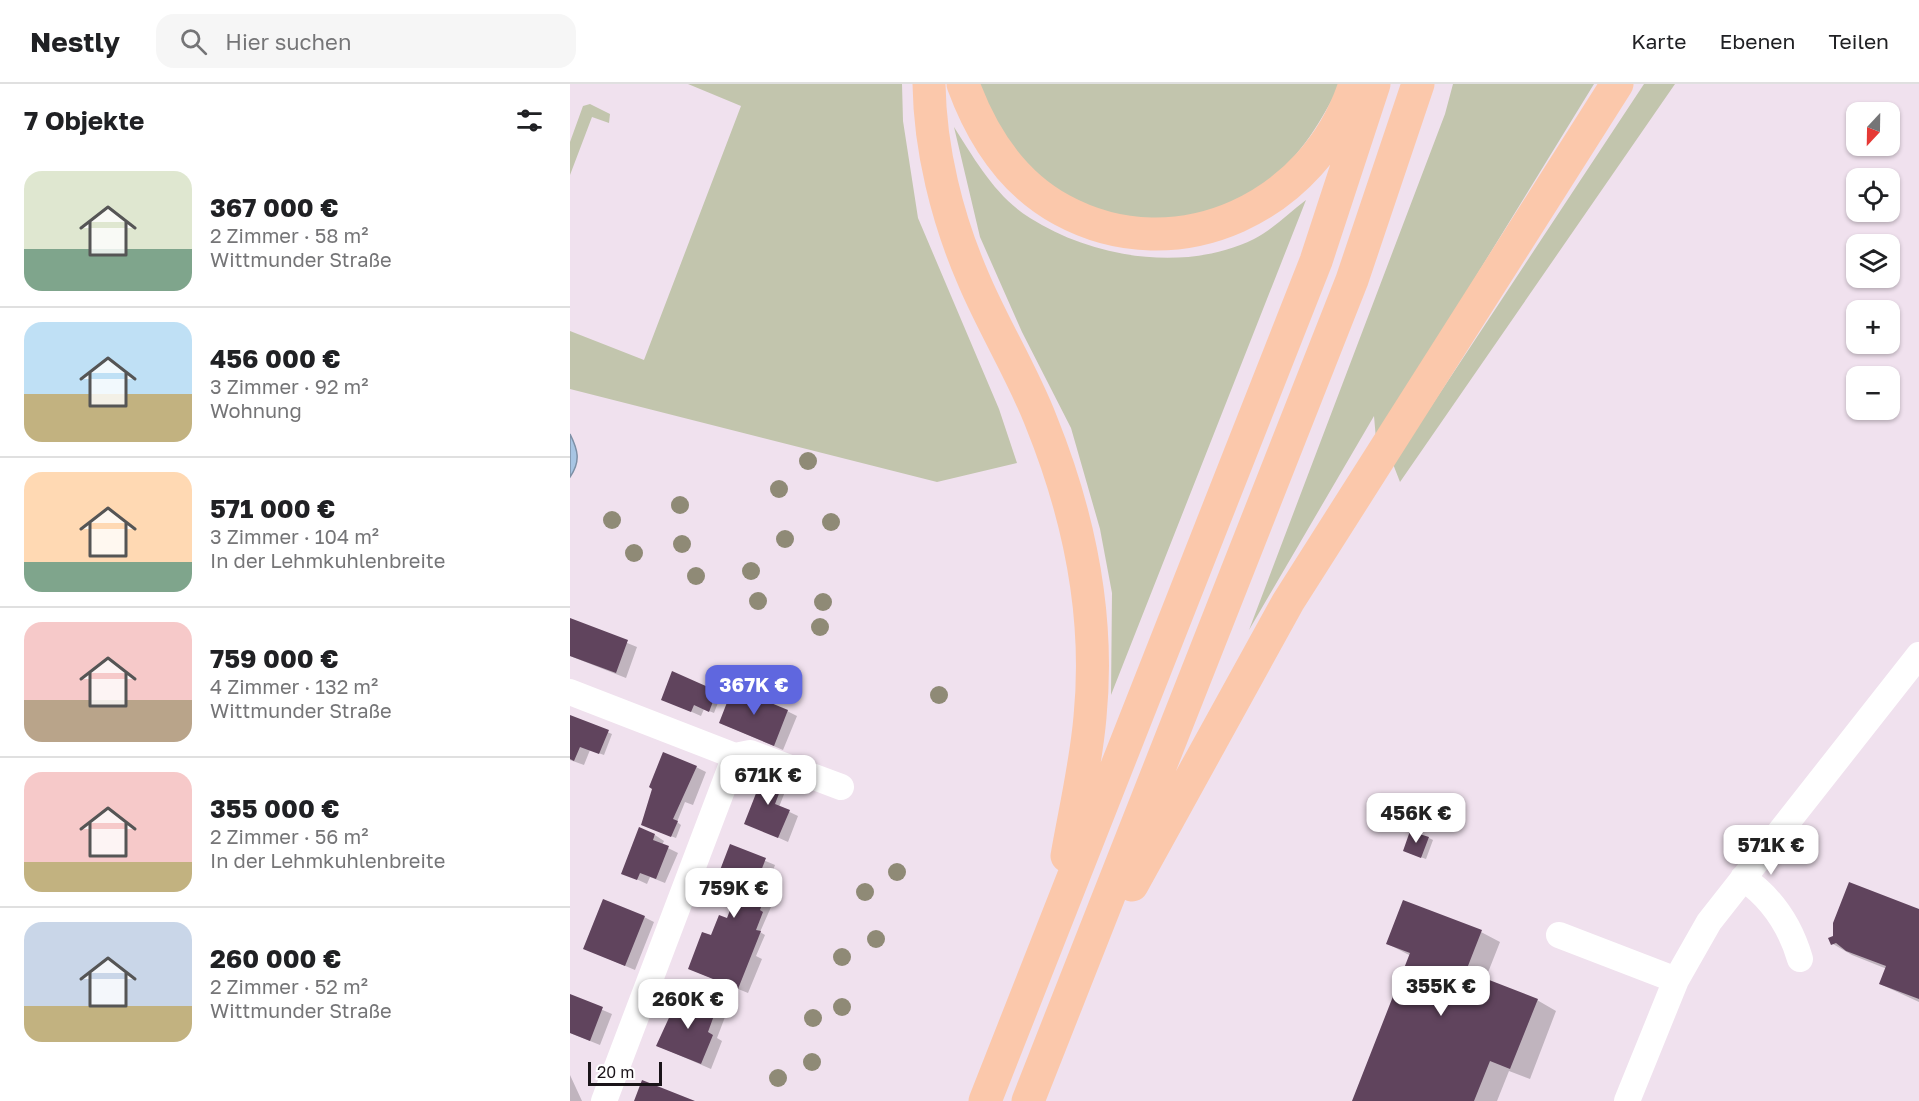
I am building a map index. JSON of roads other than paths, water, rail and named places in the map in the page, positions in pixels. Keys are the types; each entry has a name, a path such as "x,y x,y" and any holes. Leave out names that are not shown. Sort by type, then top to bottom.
{"highway":[{"path":"929,84 943,187 959,241 973,278 1040,418 1074,514 1082,555 1092,635 1090,717 1055,924"},
{"path":"963,84 983,131 998,153 1036,193 1061,210 1085,220 1113,229 1160,235 1205,228 1237,218 1280,192 1300,174 1318,152 1336,124 1355,84"},
{"path":"985,1101 1312,272 1374,84"},
{"path":"1028,1101 1352,280 1418,84"},
{"path":"1073,988 1180,801 1288,602 1617,84"}],"street":[{"path":"1628,1101 1676,980 1709,922 1919,655"},
{"path":"570,692 735,756 750,753 841,787"},
{"path":"604,1101 735,756"},
{"path":"1743,878 1765,893 1793,935 1800,959"},
{"path":"1559,935 1676,980"}],"water":[{"path":"570,434 575,445 577,461 570,477"}]}
